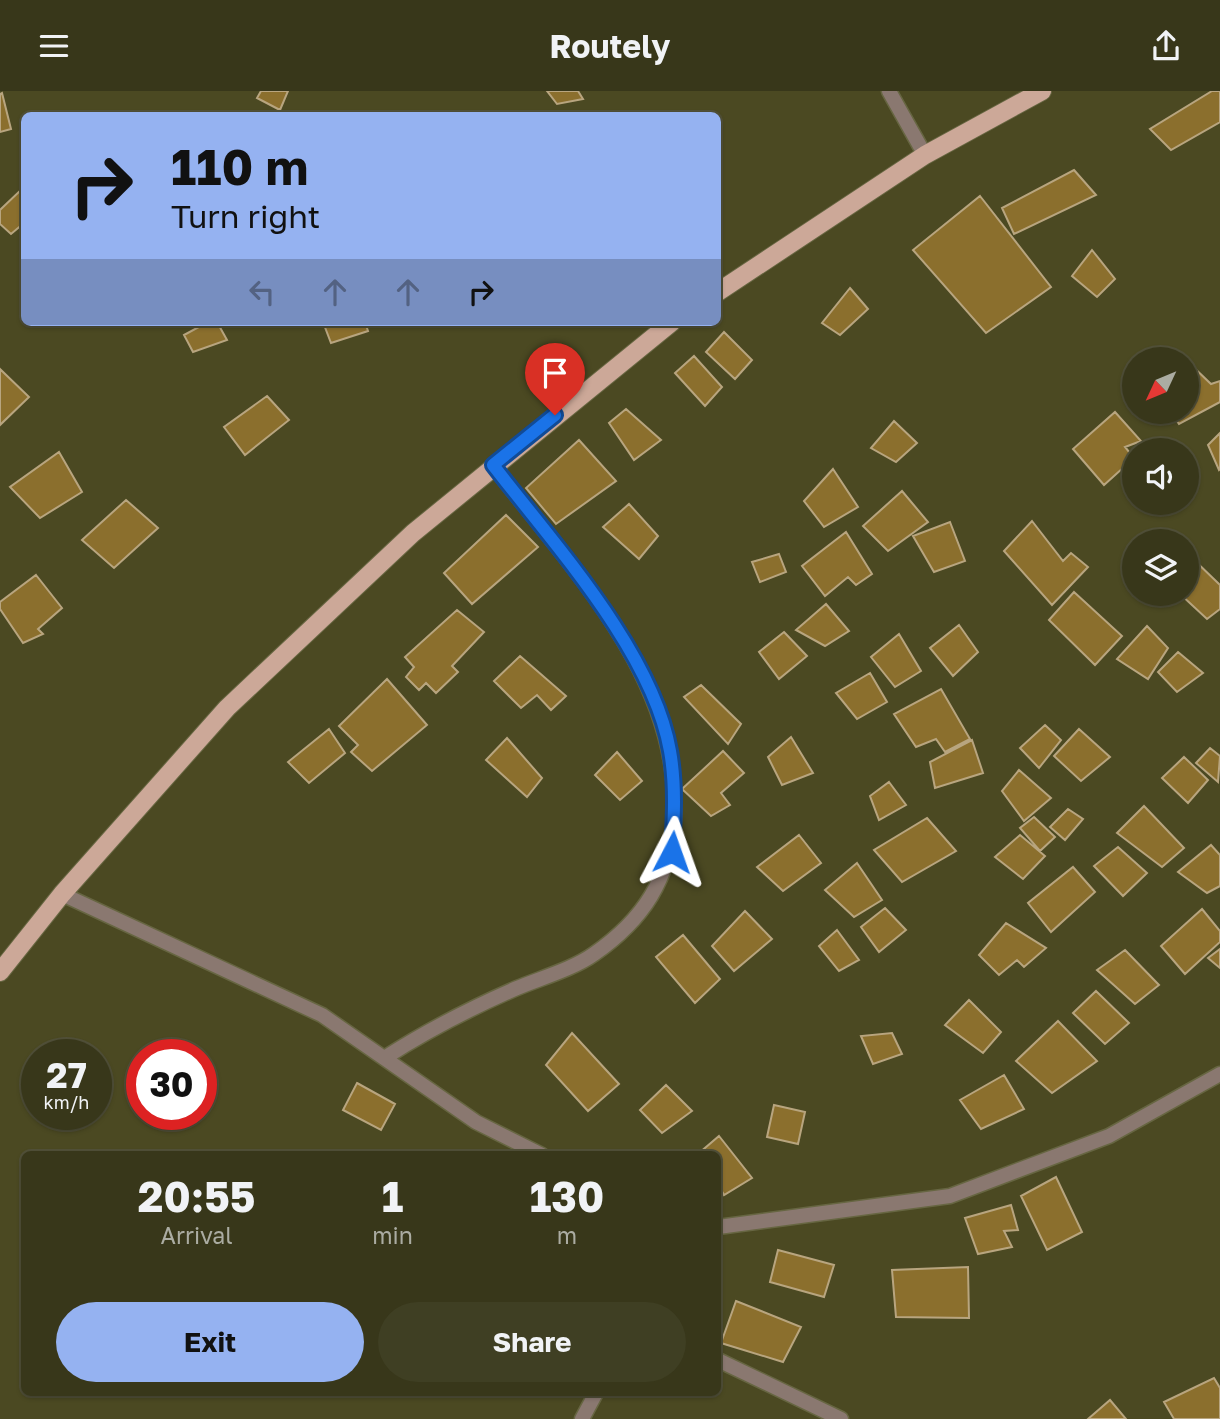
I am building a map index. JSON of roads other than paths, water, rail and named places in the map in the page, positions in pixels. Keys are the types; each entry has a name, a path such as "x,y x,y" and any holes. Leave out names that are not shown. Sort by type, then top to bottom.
{"main road":[{"path":"721,290 925,155 1042,91"},
{"path":"0,972 62,894 227,708 413,533 493,465 667,326"}],"street":[{"path":"889,91 925,155"},
{"path":"386,1057 439,1023 593,955 643,912 672,852 675,801 670,749 650,691 611,620 493,465"},
{"path":"62,894 322,1014 476,1122 534,1151"},
{"path":"721,1227 950,1196 1110,1136 1220,1074"},
{"path":"721,1361 841,1419"},
{"path":"582,1419 594,1396"}]}
